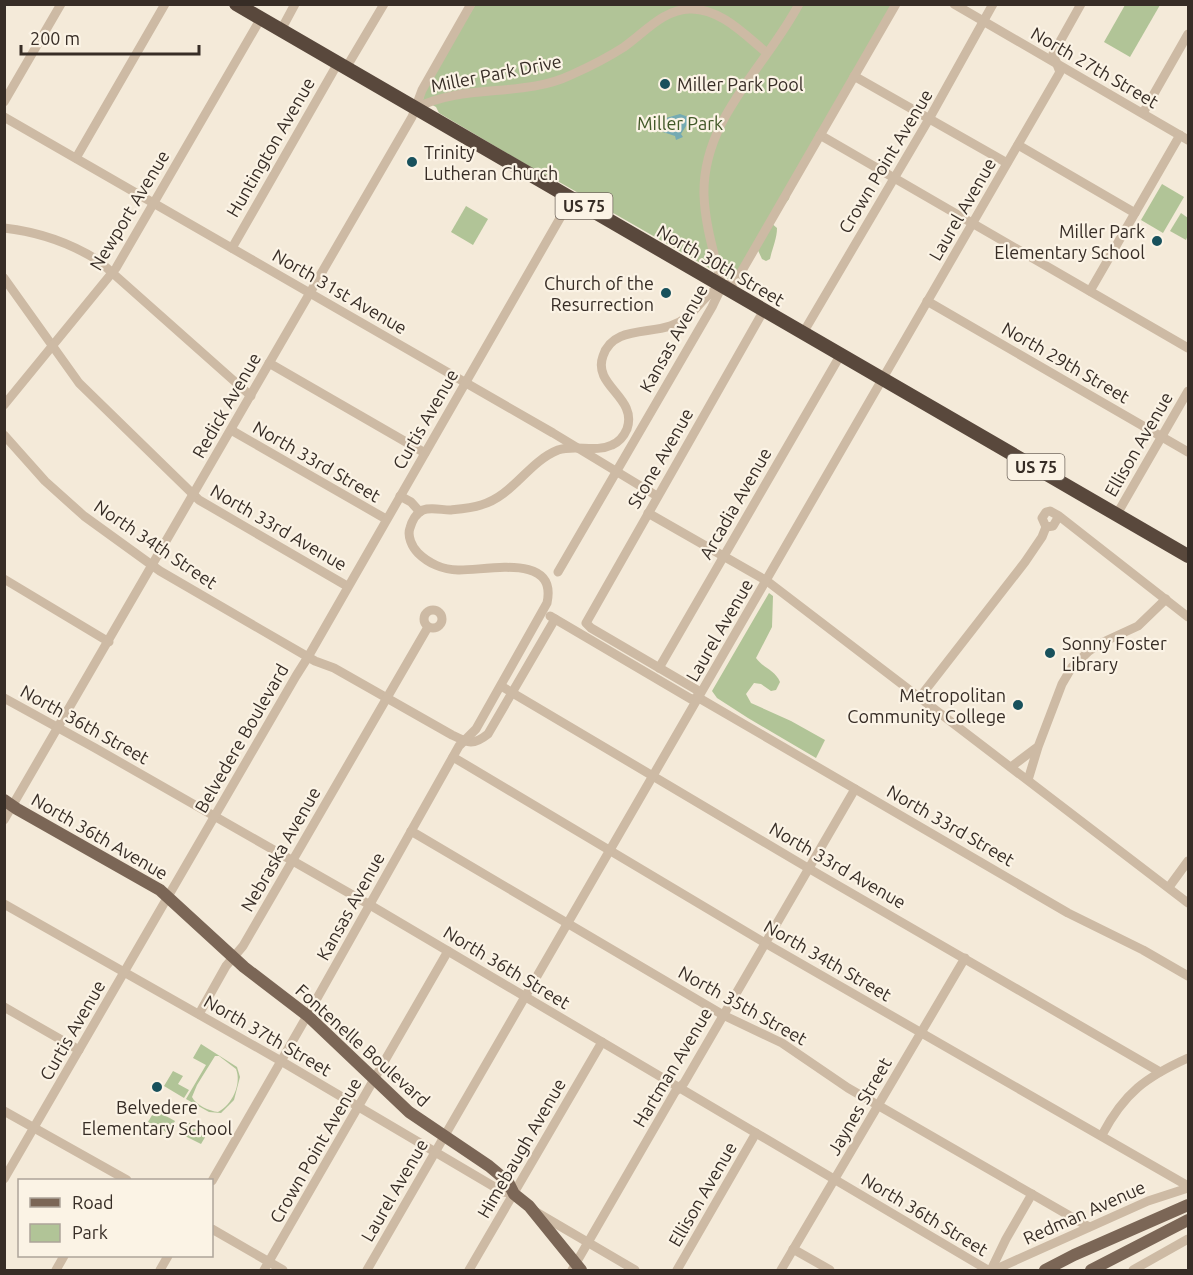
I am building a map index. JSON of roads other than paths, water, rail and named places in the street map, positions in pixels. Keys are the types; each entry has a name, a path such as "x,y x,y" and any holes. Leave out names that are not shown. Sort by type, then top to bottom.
{"highway":[{"name":"North 30th Street","path":"236,4 1188,556"}],"main road":[{"name":"North 36th Avenue","path":"8,803 160,890 168,897"},
{"name":"Fontenelle Boulevard","path":"168,897 234,958 308,1016 409,1112 508,1182 514,1194 532,1210 576,1268"},
{"path":"1045,1270 1188,1205"},
{"path":"1090,1270 1188,1220"}],"street":[{"path":"4,102 61,4"},
{"path":"76,158 165,4"},
{"path":"281,30 296,4"},
{"name":"Huntington Avenue","path":"232,248 342,66 384,4"},
{"name":"Redick Avenue","path":"4,820 8,803 59,729 416,108 422,90 471,4"},
{"path":"555,619 488,734 478,742 472,743 465,740 476,729 543,612 548,598 545,583 539,576 525,568 506,566 458,570 440,567 415,550 409,532 414,518 420,512 427,510 484,505 502,496 543,458 561,450 612,445 622,438 626,430 627,407 607,382 602,371 603,356 610,344 626,334 666,328 681,322 710,294 722,286 705,210 705,176 711,150 738,93 785,29 799,4"},
{"name":"Kansas Avenue","path":"558,572 722,286 737,280 896,4"},
{"name":"North 27th Street","path":"954,4 1184,137"},
{"name":"Crown Point Avenue","path":"803,333 895,178 993,4"},
{"name":"Laurel Avenue","path":"367,1270 1060,72 1053,54 1081,4"},
{"name":"Miller Park Drive","path":"416,108 445,98 549,83 589,66 624,47 674,11 688,9 706,11 721,18 767,53"},
{"name":"Newport Avenue","path":"4,405 112,273 261,18"},
{"path":"1143,113 1188,34"},
{"path":"854,76 1007,163"},
{"name":"North 31st Avenue","path":"4,117 657,496"},
{"path":"820,135 1188,348"},
{"path":"1090,291 1135,213 1184,137"},
{"path":"1018,145 1135,213"},
{"name":"Curtis Avenue","path":"308,657 571,199"},
{"path":"4,228 56,238 88,254 250,396"},
{"path":"4,278 52,347 90,394 194,495"},
{"name":"North 29th Street","path":"927,301 1188,452"},
{"name":"Stone Avenue","path":"586,623 764,310"},
{"name":"Arcadia Avenue","path":"659,668 841,354"},
{"path":"269,363 424,453"},
{"name":"Ellison Avenue","path":"1117,514 1188,391"},
{"name":"North 33rd Street","path":"231,430 386,519"},
{"name":"North 34th Street","path":"4,435 66,502 153,566 308,657"},
{"name":"North 33rd Avenue","path":"194,495 347,586"},
{"path":"400,496 411,502 420,512"},
{"path":"920,697 1042,537 1046,527 1042,518 1046,512 1059,516 1188,617"},
{"path":"648,513 767,581 1188,903"},
{"path":"1046,527 1053,526 1059,516"},
{"path":"4,579 109,642"},
{"path":"1028,780 1062,684 1073,666 1099,644 1138,626 1166,599"},
{"name":"North 33rd Street","path":"543,612 690,699 699,698 1068,913 1143,950 1188,976"},
{"name":"North 33rd Street","path":"586,623 697,690 699,698"},
{"name":"Nebraska Avenue","path":"199,1014 226,966 243,946 428,627"},
{"name":"Belvedere Boulevard","path":"168,897 308,657 334,668 452,735 465,740"},
{"name":"North 33rd Avenue","path":"501,686 808,868 1160,1072"},
{"name":"North 36th Street","path":"4,698 370,905 991,1270"},
{"name":"Kansas Avenue","path":"213,1179 308,1016 453,757 465,740"},
{"path":"1011,767 1038,747"},
{"name":"North 34th Street","path":"453,757 765,943 1102,1135 1188,1187"},
{"name":"Hartman Avenue","path":"576,1268 587,1243 684,1083 855,789"},
{"name":"North 35th Street","path":"411,831 723,1015 782,1043 829,1076 1089,1227"},
{"path":"1169,887 1188,861"},
{"name":"Curtis Avenue","path":"4,1179 168,897"},
{"name":"North 37th Street","path":"4,904 281,1061 503,1192 514,1194"},
{"name":"Crown Point Avenue","path":"267,1266 448,951"},
{"name":"Jaynes Street","path":"781,1270 965,958"},
{"path":"4,1007 80,1050"},
{"name":"Himebaugh Avenue","path":"469,1270 602,1042"},
{"path":"1102,1135 1126,1097 1160,1072 1188,1058"},
{"path":"4,1111 110,1176"},
{"name":"Ellison Avenue","path":"677,1270 756,1133"},
{"name":"Redman Avenue","path":"991,1270 1148,1201 1188,1187"},
{"path":"991,1270 1032,1194"},
{"path":"532,1210 635,1270"},
{"path":"213,1229 267,1266 283,1270"},
{"path":"1133,1270 1151,1265 1188,1239"},
{"path":"794,1249 830,1270"}],"water":[{"path":"680,114 691,118 681,134 683,137 676,140 675,136 657,130 666,118"}],"place":[{"name":"Miller Park Pool","path":"665,84"},
{"name":"Trinity Lutheran Church","path":"412,162"},
{"name":"Miller Park Elementary School","path":"1157,241"},
{"name":"Church of the Resurrection","path":"666,293"},
{"name":"Sonny Foster Library","path":"1050,653"},
{"name":"Metropolitan Community College","path":"1018,705"},
{"name":"Belvedere Elementary School","path":"157,1087"}],"park label":[{"name":"Miller Park","path":"680,123"}]}
